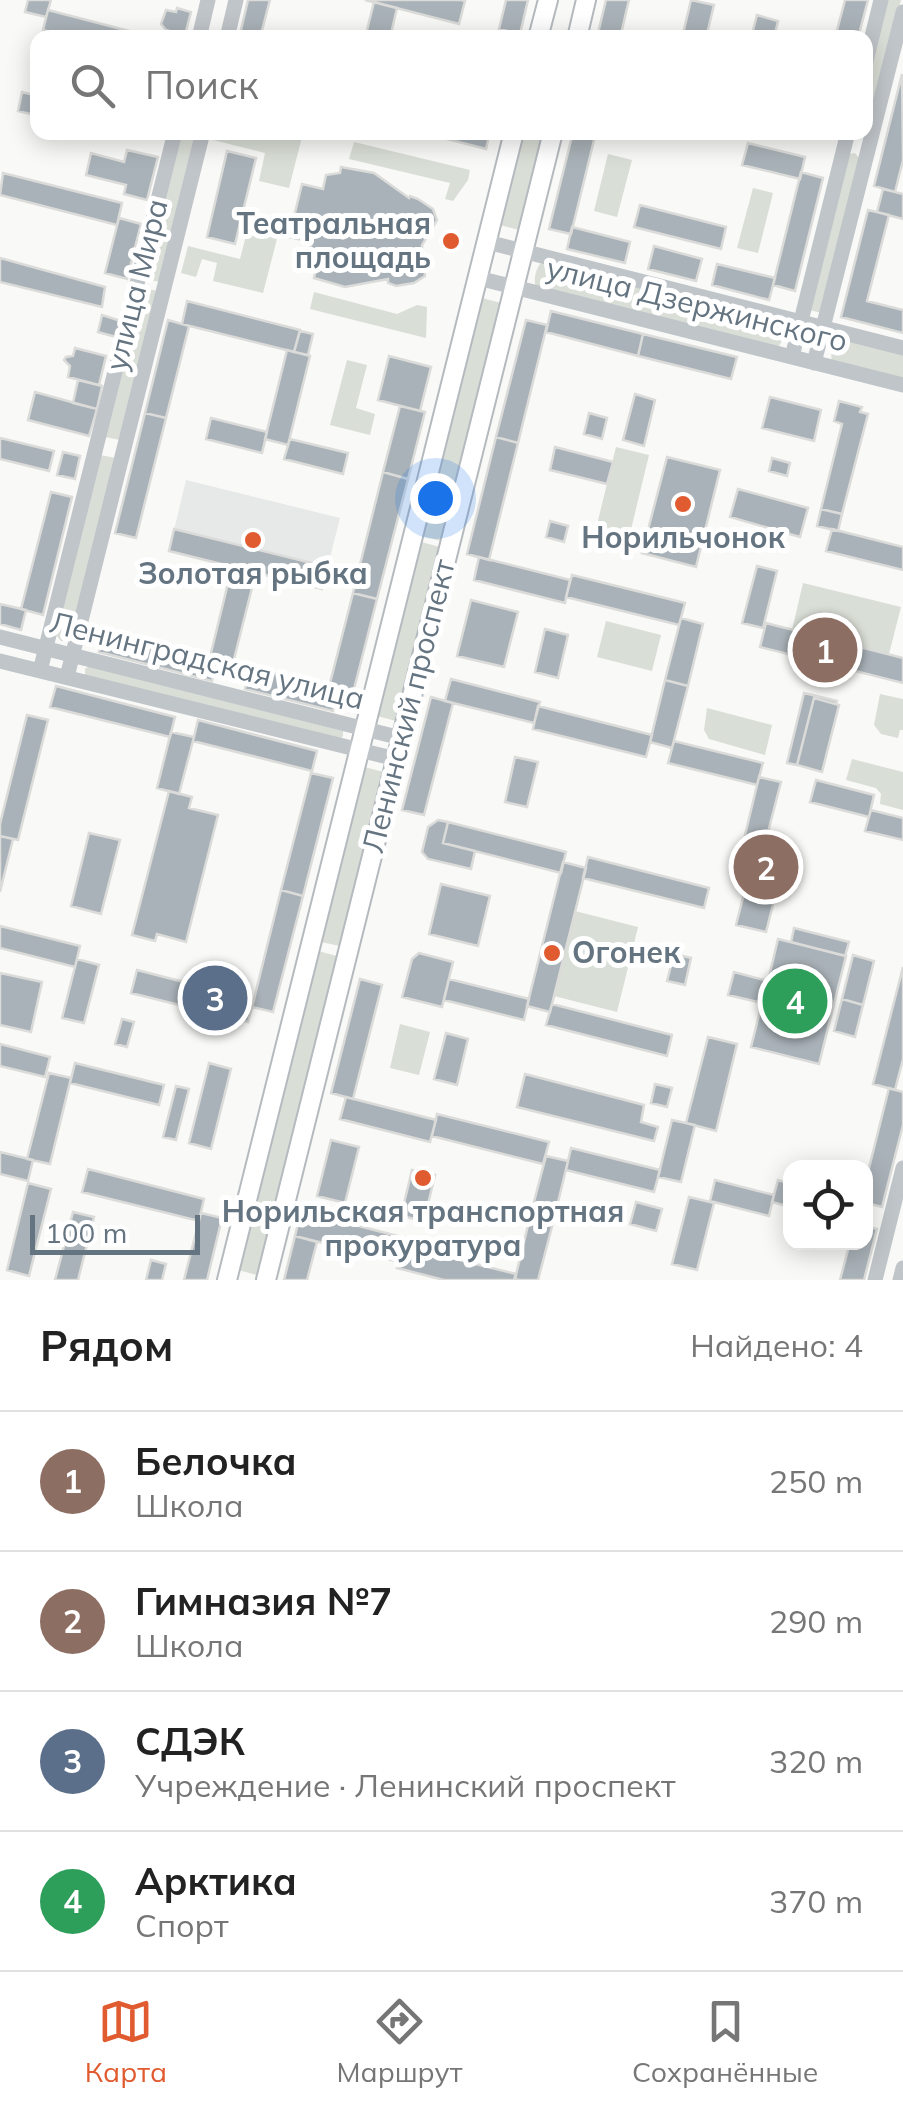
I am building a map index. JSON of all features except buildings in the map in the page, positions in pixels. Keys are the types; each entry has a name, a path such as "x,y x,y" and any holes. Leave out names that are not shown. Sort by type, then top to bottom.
{"main road":[{"path":"540,30 548,0"},
{"path":"579,30 586,0"},
{"name":"Ленинский проспект","path":"227,1280 512,140"},
{"name":"Ленинский проспект","path":"266,1280 551,140"}],"street":[{"path":"201,30 208,0"},
{"path":"229,30 236,0"},
{"path":"873,33 881,0"},
{"path":"873,130 903,12"},
{"name":"улица Мира","path":"40,670 173,140"},
{"name":"улица Мира","path":"67,677 201,140"},
{"path":"792,357 846,140"},
{"path":"854,140 869,146"},
{"path":"814,362 871,140"},
{"name":"улица Дзержинского","path":"487,242 903,348"},
{"name":"улица Дзержинского","path":"478,278 903,385"},
{"path":"97,444 124,450"},
{"name":"Ленинградская улица","path":"0,637 402,738"},
{"name":"Ленинградская улица","path":"0,660 396,758"},
{"path":"875,1280 903,1168"},
{"path":"900,1280 903,1268"}],"shaded area":[{"path":"887,0 901,0 873,108 873,56"},
{"path":"179,140 196,140 160,282 144,279"},
{"path":"213,140 301,140 289,188 259,181 265,153"},
{"path":"521,140 542,140 519,230 500,225"},
{"path":"354,142 470,170 468,180 453,201 445,199 450,183 349,159"},
{"path":"855,153 860,159 822,313 809,310 849,154"},
{"path":"608,154 632,160 617,217 594,211"},
{"path":"753,188 773,193 758,253 737,248"},
{"path":"248,228 278,235 263,293 213,281 217,263 202,259 196,277 181,273 188,246 240,259"},
{"path":"541,263 783,324 783,339 778,347 536,287"},
{"path":"142,288 158,291 120,440 105,437"},
{"path":"314,292 397,314 417,305 427,307 426,338 310,309"},
{"path":"482,298 501,303 441,541 422,536"},
{"path":"838,338 903,353 903,380 832,361 832,348"},
{"path":"347,360 367,365 356,408 375,414 370,435 330,425"},
{"path":"616,447 649,455 626,550 593,541"},
{"path":"100,455 116,458 71,637 61,641 56,635"},
{"name":"Золотая рыбка","path":"186,480 340,518 322,589 169,551"},
{"path":"421,542 440,547 396,721 377,716"},
{"path":"803,583 901,607 889,654 792,630"},
{"path":"606,621 661,635 652,671 597,657"},
{"path":"89,666 343,731 343,736 340,739 85,675"},
{"path":"880,694 903,699 903,730 898,738 881,734 874,725"},
{"path":"707,708 772,725 765,755 709,739 704,730"},
{"path":"852,759 903,772 903,810 880,804 881,794 876,788 846,780"},
{"path":"364,767 384,772 340,946 321,942"},
{"path":"575,911 638,927 617,1012 554,996"},
{"path":"318,951 337,956 257,1275 238,1270"},
{"path":"400,1024 430,1032 419,1075 390,1068"}],"place":[{"name":"Театральная площадь","path":"451,241"},
{"name":"Норильчонок","path":"683,504"},
{"name":"Золотая рыбка","path":"253,540"},
{"name":"Белочка","path":"825,650"},
{"name":"Гимназия №7","path":"766,867"},
{"name":"Огонек","path":"552,953"},
{"name":"СДЭК","path":"215,998"},
{"name":"Арктика","path":"795,1001"},
{"name":"Норильская транспортная прокуратура","path":"423,1178"}]}
